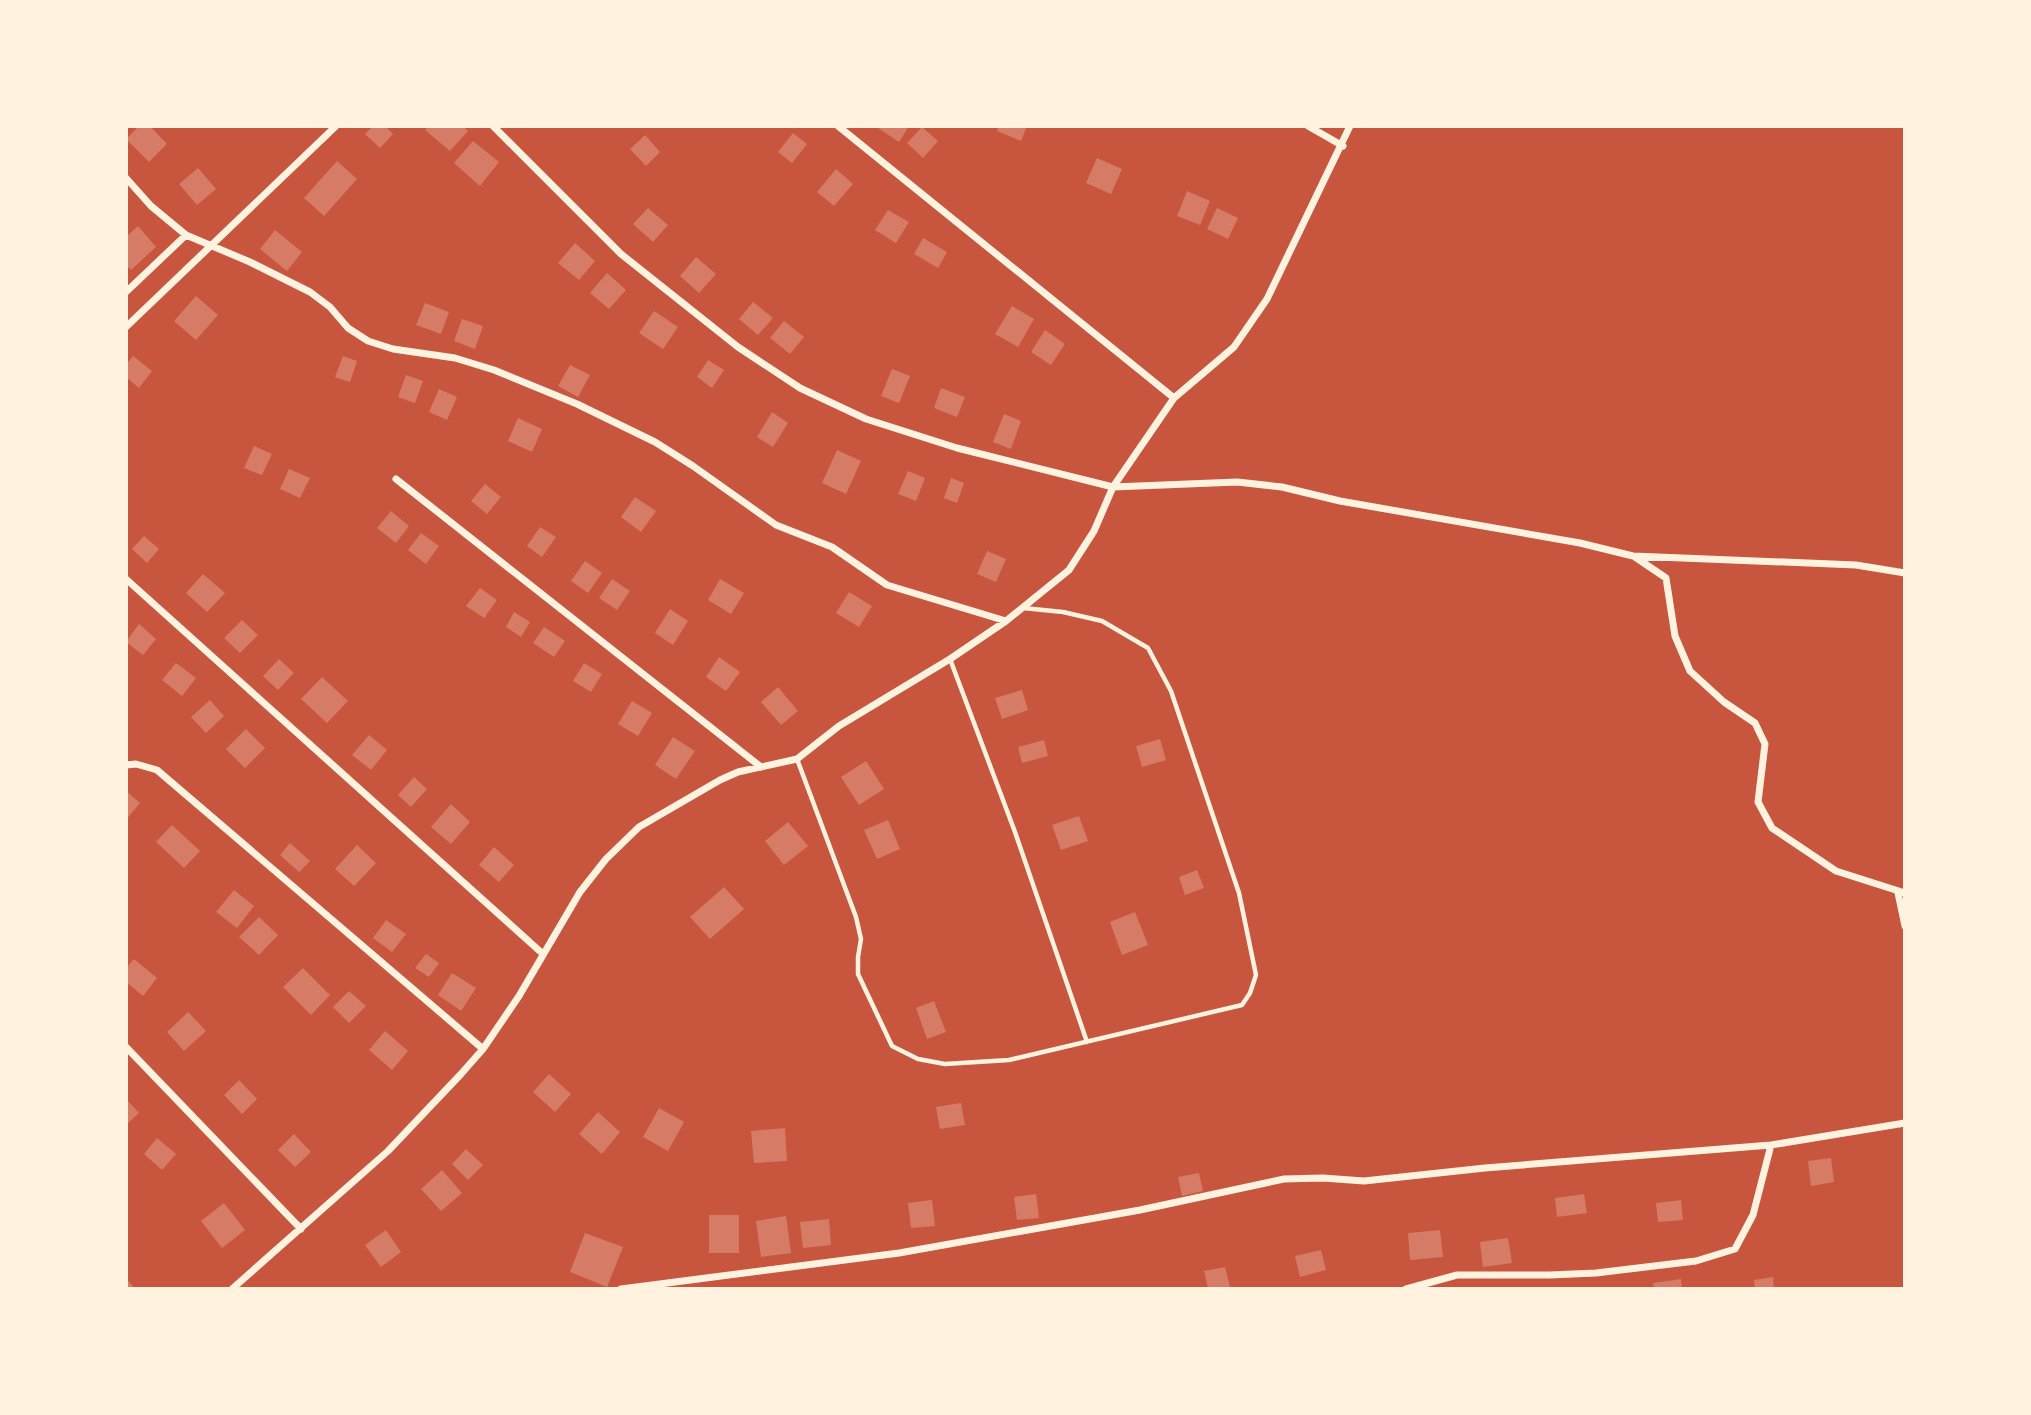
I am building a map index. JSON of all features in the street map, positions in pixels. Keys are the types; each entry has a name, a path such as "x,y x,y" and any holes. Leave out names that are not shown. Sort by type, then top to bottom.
{"street":[{"path":"126,327 336,126"},
{"path":"493,126 621,254 738,347 800,388 866,419 957,448 1113,487 1237,482 1282,487 1340,501 1580,543 1633,556 1856,565 1905,573"},
{"path":"838,126 1174,398"},
{"path":"1308,126 1343,146"},
{"path":"232,1289 388,1151 483,1049 519,996 580,892 606,859 639,828 738,772 797,759 839,726 950,659 1006,621 1069,570 1094,531 1113,487 1174,398 1234,347 1268,299 1343,146 1350,126"},
{"path":"126,178 151,206 186,235 310,292 330,307 348,328 368,341 393,349 455,358 494,370 578,404 654,442 776,524 832,547 887,585 1006,621"},
{"path":"126,292 186,235"},
{"path":"396,479 761,767"},
{"path":"1633,556 1666,578 1675,636 1690,671 1724,702 1755,723 1765,744 1758,802 1772,828 1836,872 1901,893 1905,926"},
{"path":"126,579 542,954"},
{"path":"126,765 136,764 157,770 483,1049"},
{"path":"126,1047 301,1229"},
{"path":"621,1289 680,1285 899,1253 1140,1210 1284,1179 1364,1181 1498,1167 1771,1145 1905,1123"},
{"path":"1406,1289 1457,1275 1596,1273 1696,1261 1735,1249 1753,1215 1771,1145"}],"lane":[{"path":"797,759 856,917 861,939 859,974 892,1046 918,1059 944,1064 1009,1060 1241,1005 1250,993 1256,975 1239,893 1171,691 1148,648 1102,621 1063,612 1022,608"},
{"path":"950,659 1015,832 1087,1042"}],"building":[{"path":"139,126 150,126 167,144 149,162 126,139"},
{"path":"373,126 385,126 393,134 380,148 365,134"},
{"path":"429,126 463,126 468,131 450,151 425,130"},
{"path":"875,126 909,126 899,142"},
{"path":"999,126 1027,126 1021,141 997,131"},
{"path":"922,127 938,141 923,158 907,143"},
{"path":"793,133 807,144 792,163 778,152"},
{"path":"645,135 660,152 646,166 630,149"},
{"path":"473,141 499,162 480,186 454,163"},
{"path":"1097,158 1122,169 1111,194 1086,183"},
{"path":"337,161 357,179 324,216 304,198"},
{"path":"198,168 216,189 197,205 179,184"},
{"path":"836,169 853,184 834,206 817,192"},
{"path":"1187,191 1210,201 1200,225 1177,216"},
{"path":"648,208 668,225 653,242 633,224"},
{"path":"1217,208 1238,218 1228,239 1207,229"},
{"path":"888,210 909,222 896,243 875,230"},
{"path":"138,226 156,247 131,270 126,265 126,237"},
{"path":"275,230 302,252 287,271 260,249"},
{"path":"923,238 947,252 938,268 914,254"},
{"path":"575,243 595,261 579,280 558,263"},
{"path":"696,257 716,274 699,293 680,276"},
{"path":"607,273 626,290 609,309 590,293"},
{"path":"196,296 218,315 196,340 174,321"},
{"path":"753,302 773,318 758,335 739,319"},
{"path":"425,303 449,312 441,334 416,325"},
{"path":"1012,306 1034,319 1018,347 995,334"},
{"path":"654,311 678,327 663,349 639,333"},
{"path":"462,319 483,326 475,349 454,341"},
{"path":"784,321 804,337 790,354 770,338"},
{"path":"1045,330 1065,344 1051,365 1031,352"},
{"path":"133,356 152,371 139,388 126,377 126,365"},
{"path":"343,356 357,361 350,382 335,377"},
{"path":"708,360 724,370 712,388 697,377"},
{"path":"570,365 590,375 578,397 558,386"},
{"path":"892,369 910,376 899,403 881,396"},
{"path":"406,375 423,381 415,403 398,397"},
{"path":"941,388 965,397 957,417 934,408"},
{"path":"439,389 457,397 447,420 429,412"},
{"path":"772,412 788,423 773,447 757,437"},
{"path":"1004,414 1021,421 1011,449 993,442"},
{"path":"518,418 542,429 532,452 508,441"},
{"path":"254,446 272,454 262,475 244,468"},
{"path":"837,450 861,461 846,494 822,483"},
{"path":"289,469 310,478 300,498 280,489"},
{"path":"908,471 925,478 916,501 898,494"},
{"path":"951,478 964,483 957,503 944,498"},
{"path":"485,484 501,497 487,514 471,501"},
{"path":"635,497 656,511 641,532 621,517"},
{"path":"391,511 409,526 396,543 377,528"},
{"path":"540,527 556,537 542,557 527,546"},
{"path":"421,533 439,546 426,564 408,550"},
{"path":"144,536 159,549 147,563 132,549"},
{"path":"987,551 1006,559 996,582 977,574"},
{"path":"585,561 602,573 588,593 571,581"},
{"path":"203,574 225,593 207,612 186,593"},
{"path":"612,579 630,591 617,610 599,598"},
{"path":"720,579 744,593 731,614 708,600"},
{"path":"480,588 497,600 484,618 466,606"},
{"path":"849,592 872,606 859,627 836,613"},
{"path":"670,609 688,621 673,645 655,633"},
{"path":"514,612 530,622 521,637 506,627"},
{"path":"242,620 258,635 240,653 224,638"},
{"path":"139,624 156,639 143,655 126,642"},
{"path":"544,627 565,641 554,657 533,643"},
{"path":"719,657 740,672 726,691 706,677"},
{"path":"279,659 294,673 278,690 263,676"},
{"path":"176,663 196,678 182,696 162,680"},
{"path":"584,663 602,674 591,692 573,681"},
{"path":"322,677 348,701 327,723 301,699"},
{"path":"778,687 798,711 781,725 761,702"},
{"path":"1022,690 1028,710 1002,719 995,698"},
{"path":"210,700 224,716 206,733 191,717"},
{"path":"632,701 652,713 638,736 618,724"},
{"path":"246,729 265,748 245,768 226,749"},
{"path":"369,735 387,750 371,770 352,755"},
{"path":"673,737 695,751 676,779 655,765"},
{"path":"1160,739 1166,760 1142,767 1136,746"},
{"path":"1044,740 1048,756 1022,763 1018,747"},
{"path":"866,761 884,789 859,805 841,777"},
{"path":"414,777 427,789 411,807 398,795"},
{"path":"126,791 140,803 126,820"},
{"path":"451,804 470,822 451,844 431,827"},
{"path":"1079,816 1088,841 1061,850 1052,825"},
{"path":"888,820 900,849 877,859 864,830"},
{"path":"788,822 808,846 784,865 765,841"},
{"path":"172,825 200,851 184,868 156,842"},
{"path":"290,843 310,861 299,872 280,855"},
{"path":"357,845 376,863 354,886 335,869"},
{"path":"494,847 514,865 499,882 479,865"},
{"path":"1197,870 1204,888 1185,895 1179,877"},
{"path":"724,887 744,909 710,939 690,917"},
{"path":"234,890 254,906 237,928 216,912"},
{"path":"1135,912 1148,945 1122,955 1110,922"},
{"path":"259,917 278,935 259,955 239,937"},
{"path":"386,920 406,934 392,952 373,938"},
{"path":"426,954 439,963 429,977 415,968"},
{"path":"134,959 157,978 143,996 126,982 126,968"},
{"path":"303,968 330,995 311,1015 283,987"},
{"path":"452,973 476,988 461,1011 438,995"},
{"path":"349,991 366,1006 349,1023 333,1007"},
{"path":"934,1001 946,1032 927,1039 916,1008"},
{"path":"188,1012 206,1031 184,1051 167,1032"},
{"path":"385,1031 408,1051 392,1070 369,1050"},
{"path":"549,1074 571,1094 555,1112 533,1092"},
{"path":"239,1080 257,1099 242,1114 224,1095"},
{"path":"126,1099 139,1113 126,1125"},
{"path":"961,1103 965,1125 940,1129 936,1107"},
{"path":"659,1108 684,1122 668,1151 643,1137"},
{"path":"598,1112 620,1132 602,1154 579,1134"},
{"path":"785,1128 787,1161 754,1163 751,1131"},
{"path":"294,1134 311,1152 295,1167 278,1150"},
{"path":"157,1138 176,1154 162,1170 144,1154"},
{"path":"466,1149 483,1165 468,1180 452,1164"},
{"path":"1831,1158 1834,1182 1811,1186 1808,1161"},
{"path":"442,1170 462,1193 441,1211 421,1189"},
{"path":"1199,1173 1203,1191 1182,1196 1178,1177"},
{"path":"1036,1194 1039,1218 1017,1220 1014,1197"},
{"path":"1584,1194 1587,1213 1557,1217 1555,1198"},
{"path":"932,1200 935,1226 911,1228 908,1203"},
{"path":"1681,1200 1683,1220 1658,1222 1656,1203"},
{"path":"224,1203 245,1230 222,1248 201,1221"},
{"path":"709,1215 739,1215 739,1253 709,1253"},
{"path":"786,1216 791,1253 761,1257 756,1221"},
{"path":"829,1219 831,1245 803,1248 800,1222"},
{"path":"386,1230 401,1252 381,1267 365,1245"},
{"path":"1440,1230 1443,1257 1410,1260 1408,1233"},
{"path":"585,1233 623,1247 607,1287 570,1272"},
{"path":"1508,1238 1512,1263 1483,1267 1480,1242"},
{"path":"1321,1250 1326,1270 1300,1277 1295,1256"},
{"path":"1225,1267 1230,1287 1208,1289 1204,1271"},
{"path":"1773,1277 1774,1289 1755,1289 1754,1280"},
{"path":"126,1278 135,1289 126,1289"},
{"path":"1681,1279 1682,1289 1654,1289 1653,1283"}]}
